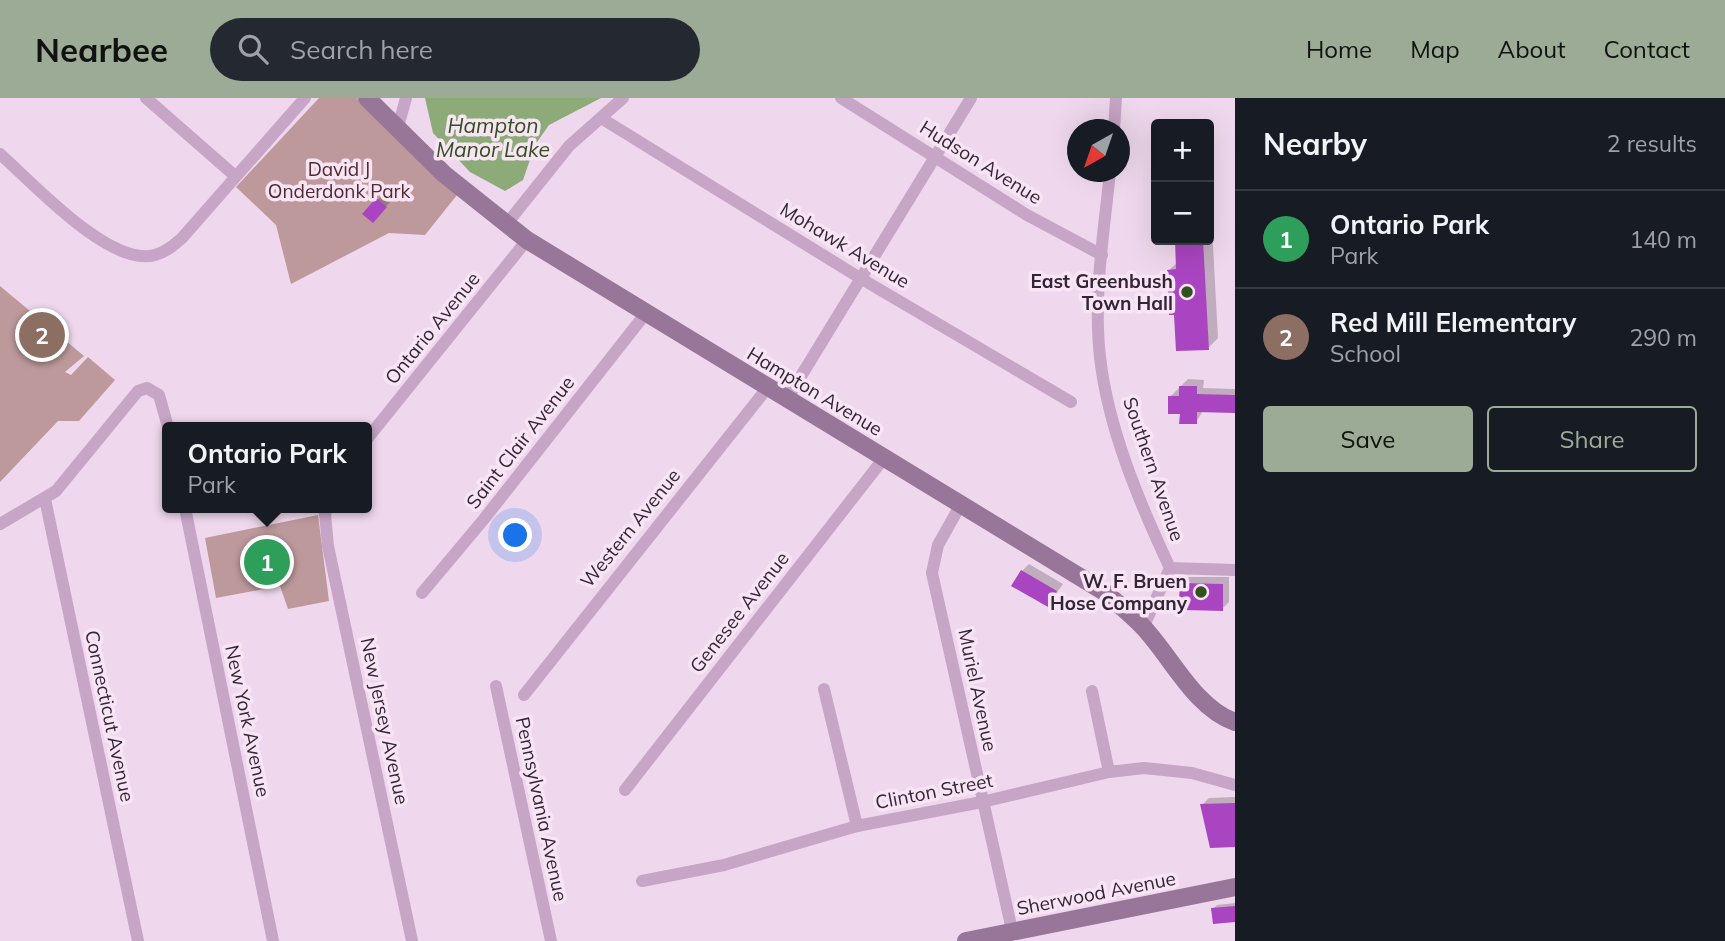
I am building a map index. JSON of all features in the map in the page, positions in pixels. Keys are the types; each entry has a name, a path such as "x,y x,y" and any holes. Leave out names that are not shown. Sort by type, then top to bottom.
{"street":[{"path":"146,98 234,176"},
{"path":"0,154 111,248 153,256 169,249 182,238 305,98"},
{"name":"Hampton Avenue","path":"368,98 444,174 505,226 1103,590 1143,628 1207,705 1222,717 1235,722"},
{"path":"398,127 405,112 406,98"},
{"path":"505,226 569,146 623,98"},
{"name":"Hudson Avenue","path":"841,98 1027,215 1102,256"},
{"path":"787,399 971,98"},
{"path":"1115,119 1116,98"},
{"name":"Mohawk Avenue","path":"601,118 860,278 1071,402"},
{"name":"Southern Avenue","path":"1109,182 1098,305 1100,358 1123,450 1170,568 1143,628"},
{"name":"Ontario Avenue","path":"372,433 527,240"},
{"name":"Saint Clair Avenue","path":"422,593 484,519 646,313"},
{"name":"Western Avenue","path":"524,695 768,387"},
{"path":"0,524 18,510 45,499 56,491 129,400 147,388 159,395 167,422"},
{"name":"Genesee Avenue","path":"625,790 884,458"},
{"name":"Connecticut Avenue","path":"45,499 138,941"},
{"name":"Muriel Avenue","path":"961,504 938,545 932,573 1012,930"},
{"name":"New York Avenue","path":"186,513 273,941"},
{"name":"New Jersey Avenue","path":"327,513 328,546 412,941"},
{"name":"Southern Avenue","path":"1170,568 1235,570"},
{"name":"Pennsylvania Avenue","path":"496,686 551,941"},
{"path":"824,689 857,826"},
{"path":"1092,691 1109,772"},
{"name":"Clinton Street","path":"642,881 724,865 857,826 982,802 1109,772 1144,768 1192,773 1235,785"},
{"name":"Sherwood Avenue","path":"966,941 1235,887"}],"green space":[{"name":"David J Onderdonk Park","path":"319,98 357,98 457,195 425,235 389,233 291,284 276,225 236,187"},
{"path":"0,286 84,356 65,372 71,375 88,357 115,380 79,421 58,421 0,482"},
{"path":"318,515 329,601 288,609 280,586 216,598 205,538"}],"water":[{"name":"Hampton Manor Lake","path":"425,98 601,98 549,125 535,145 523,180 505,191 470,172 433,133"}],"building":[{"path":"376,198 387,207 373,223 362,214"},
{"name":"East Greenbush Town Hall","path":"1175,245 1203,245 1209,350 1176,351 1174,315 1169,315 1167,270 1176,269"},
{"path":"1179,386 1197,386 1197,394 1235,395 1235,413 1197,412 1197,424 1179,424 1180,414 1168,414 1168,396 1179,396"},
{"path":"1021,570 1057,591 1048,607 1011,586"},
{"name":"W. F. Bruen Hose Company","path":"1180,583 1223,584 1223,611 1185,610 1185,600 1179,600"},
{"path":"1235,803 1235,847 1210,848 1200,804"},
{"path":"1235,906 1235,922 1213,924 1211,908"}],"place":[{"name":"East Greenbush Town Hall","path":"1187,292"},
{"name":"Red Mill Elementary","path":"42,335"},
{"name":"Ontario Park","path":"267,562"},
{"name":"W. F. Bruen Hose Company","path":"1201,592"}]}
